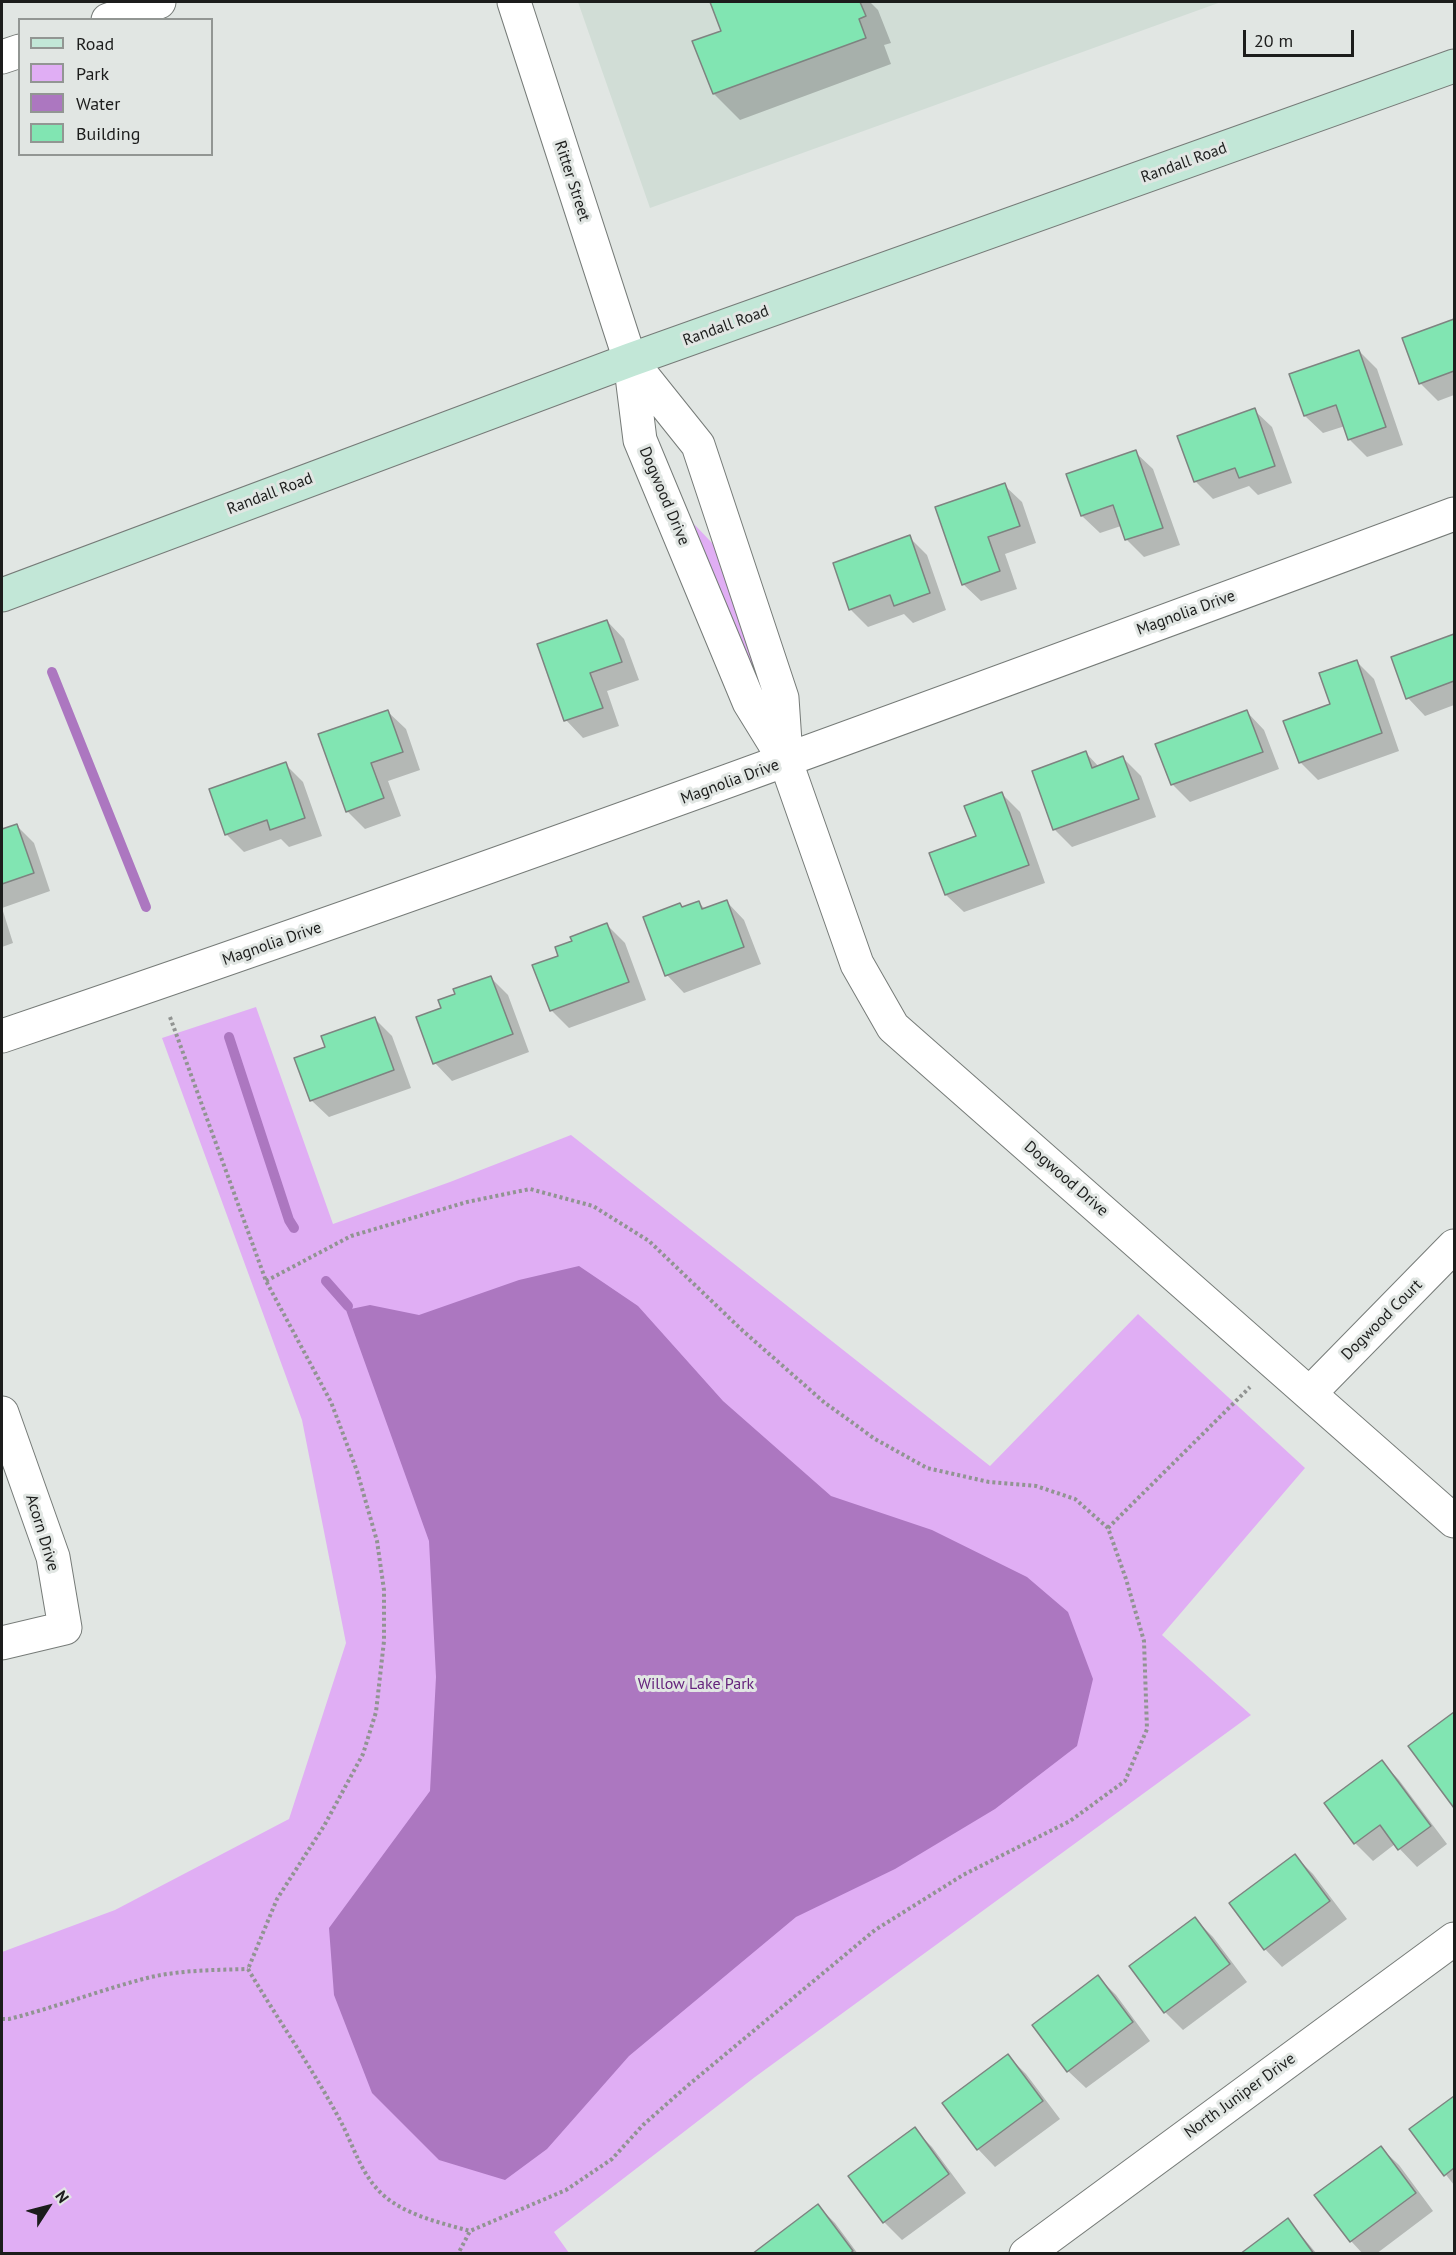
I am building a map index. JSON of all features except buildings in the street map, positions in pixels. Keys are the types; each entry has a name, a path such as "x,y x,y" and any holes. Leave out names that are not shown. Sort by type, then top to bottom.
{"main road":[{"name":"Randall Road","path":"2,595 630,360 1455,66"}],"street":[{"path":"114,18 159,2"},
{"name":"Ritter Street","path":"514,2 630,360"},
{"path":"2,57 18,52"},
{"name":"Dogwood Drive","path":"630,360 640,440 749,702 786,762 857,964 893,1027 1455,1521"},
{"name":"Dogwood Drive","path":"630,360 698,444 782,698 786,762"},
{"name":"Magnolia Drive","path":"2,1036 786,762 1455,514"},
{"name":"Dogwood Court","path":"1310,1393 1455,1246"},
{"name":"Acorn Drive","path":"2,1413 53,1557 65,1628 2,1644"},
{"name":"North Juniper Drive","path":"1026,2253 1455,1939"}],"path":[{"path":"158,983 266,1281 332,1402 357,1471 377,1541 384,1590 384,1641 376,1712 363,1754 324,1826 277,1899 248,1969"},
{"path":"266,1281 344,1240 467,1202 530,1189 593,1206 650,1240 759,1345 825,1403 875,1439 927,1468 989,1482 1036,1486 1075,1499 1108,1528 1144,1641 1147,1729 1125,1781 1070,1821 963,1875 875,1930 652,2117 612,2159 575,2184 470,2231 458,2253"},
{"path":"1108,1528 1251,1386"},
{"path":"2,2019 64,2005 151,1977 187,1971 248,1969"},
{"path":"248,1969 341,2122 367,2177 383,2194 401,2207 438,2223 470,2231"}],"shaded area":[{"path":"578,2 1221,2 650,208"}],"green space":[{"path":"694,524 732,564 765,687 732,638"},
{"name":"Willow Lake Park","path":"256,1007 333,1224 571,1135 990,1466 1138,1314 1305,1468 1162,1635 1251,1715 755,2077 554,2232 569,2253 2,2254 2,1952 115,1910 289,1819 346,1643 302,1420 162,1038"}],"water":[{"path":"579,1266 638,1306 723,1401 831,1496 932,1530 1027,1577 1068,1612 1093,1679 1077,1746 995,1809 895,1869 796,1917 629,2056 547,2149 505,2180 439,2160 372,2093 334,1995 329,1928 430,1791 436,1677 429,1541 346,1310 370,1305 419,1315 519,1280"}],"waterway":[{"path":"52,672 146,907"},
{"path":"229,1037 289,1220 294,1228"},
{"path":"326,1281 348,1306"}]}
